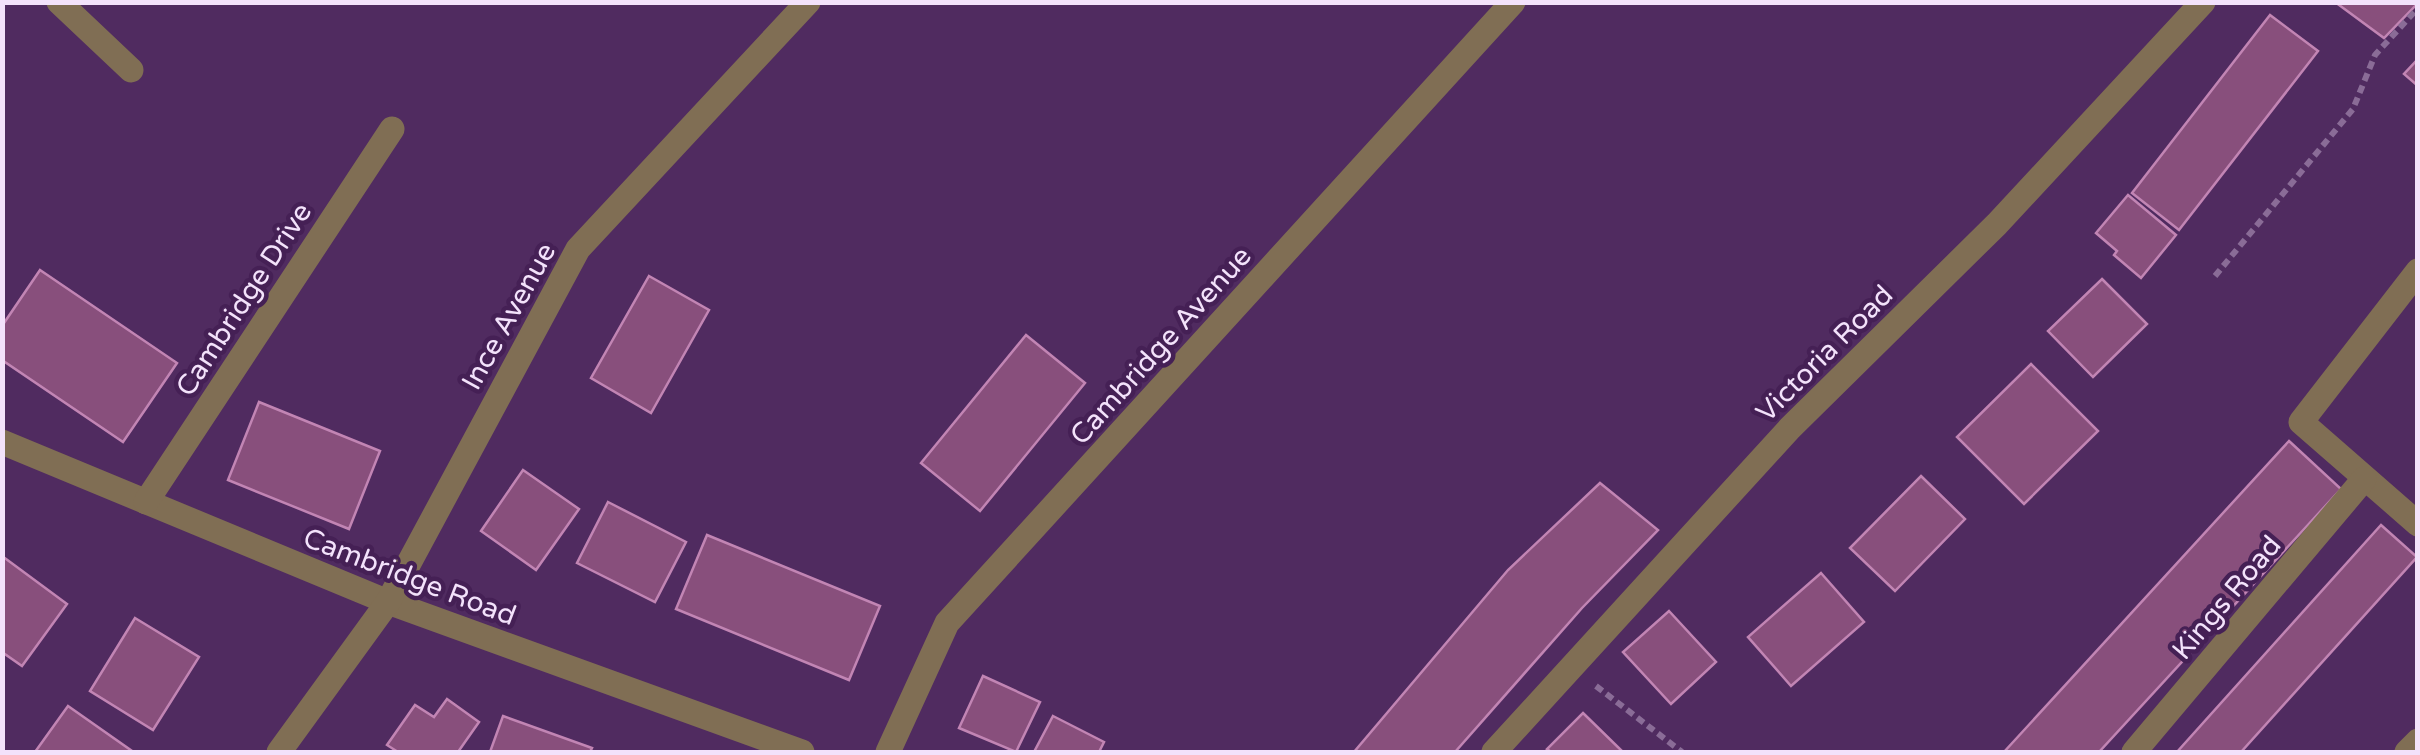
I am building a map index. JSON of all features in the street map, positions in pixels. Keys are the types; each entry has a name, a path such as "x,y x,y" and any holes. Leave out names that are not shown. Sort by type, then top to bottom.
{"street":[{"path":"59,2 130,70"},
{"name":"Ince Avenue","path":"279,752 388,602 578,249 808,2"},
{"name":"Cambridge Avenue","path":"888,752 947,623 1513,2"},
{"name":"Victoria Road","path":"1494,752 1790,428 1997,224 2201,3"},
{"name":"Cambridge Drive","path":"146,502 392,129"},
{"path":"2418,270 2301,422 2418,524"},
{"name":"Cambridge Road","path":"2,442 388,602 802,752"},
{"name":"Kings Road","path":"2134,752 2364,479"},
{"path":"2407,752 2418,741"}],"path":[{"path":"2215,276 2354,109 2375,55 2418,8"},
{"path":"1573,668 1682,752"}],"building":[{"path":"2335,2 2418,2 2418,3 2384,38"},
{"path":"2270,15 2318,51 2179,230 2132,193"},
{"path":"2418,59 2418,86 2404,74"},
{"path":"2128,195 2176,235 2141,278 2096,233"},
{"path":"40,270 177,363 123,442 2,360 2,326"},
{"path":"649,276 709,310 651,413 591,378"},
{"path":"2102,279 2147,324 2093,377 2048,331"},
{"path":"1026,335 1085,383 980,511 921,463"},
{"path":"2031,364 2098,431 2024,504 1957,437"},
{"path":"259,402 380,451 349,529 228,480"},
{"path":"2289,441 2341,489 2099,752 2004,752"},
{"path":"523,470 579,509 536,570 481,531"},
{"path":"1921,476 1965,519 1895,591 1850,548"},
{"path":"1600,483 1658,530 1582,608 1455,752 1354,752 1508,570"},
{"path":"608,502 686,542 655,602 577,563"},
{"path":"2381,525 2417,557 2241,752 2177,752"},
{"path":"707,535 880,606 849,680 676,609"},
{"path":"2,556 67,604 22,666 2,652"},
{"path":"1821,573 1864,622 1791,686 1748,637"},
{"path":"1669,611 1716,662 1671,704 1623,652"},
{"path":"135,618 199,657 153,730 90,691"},
{"path":"983,676 1040,702 1016,752 959,728"},
{"path":"447,699 479,722 458,752 398,752 387,745 415,705 434,717"},
{"path":"68,706 132,751 35,752"},
{"path":"1583,713 1623,752 1547,749"},
{"path":"503,716 592,748 590,752 490,752"},
{"path":"1053,716 1104,742 1099,752 1034,752"}]}
